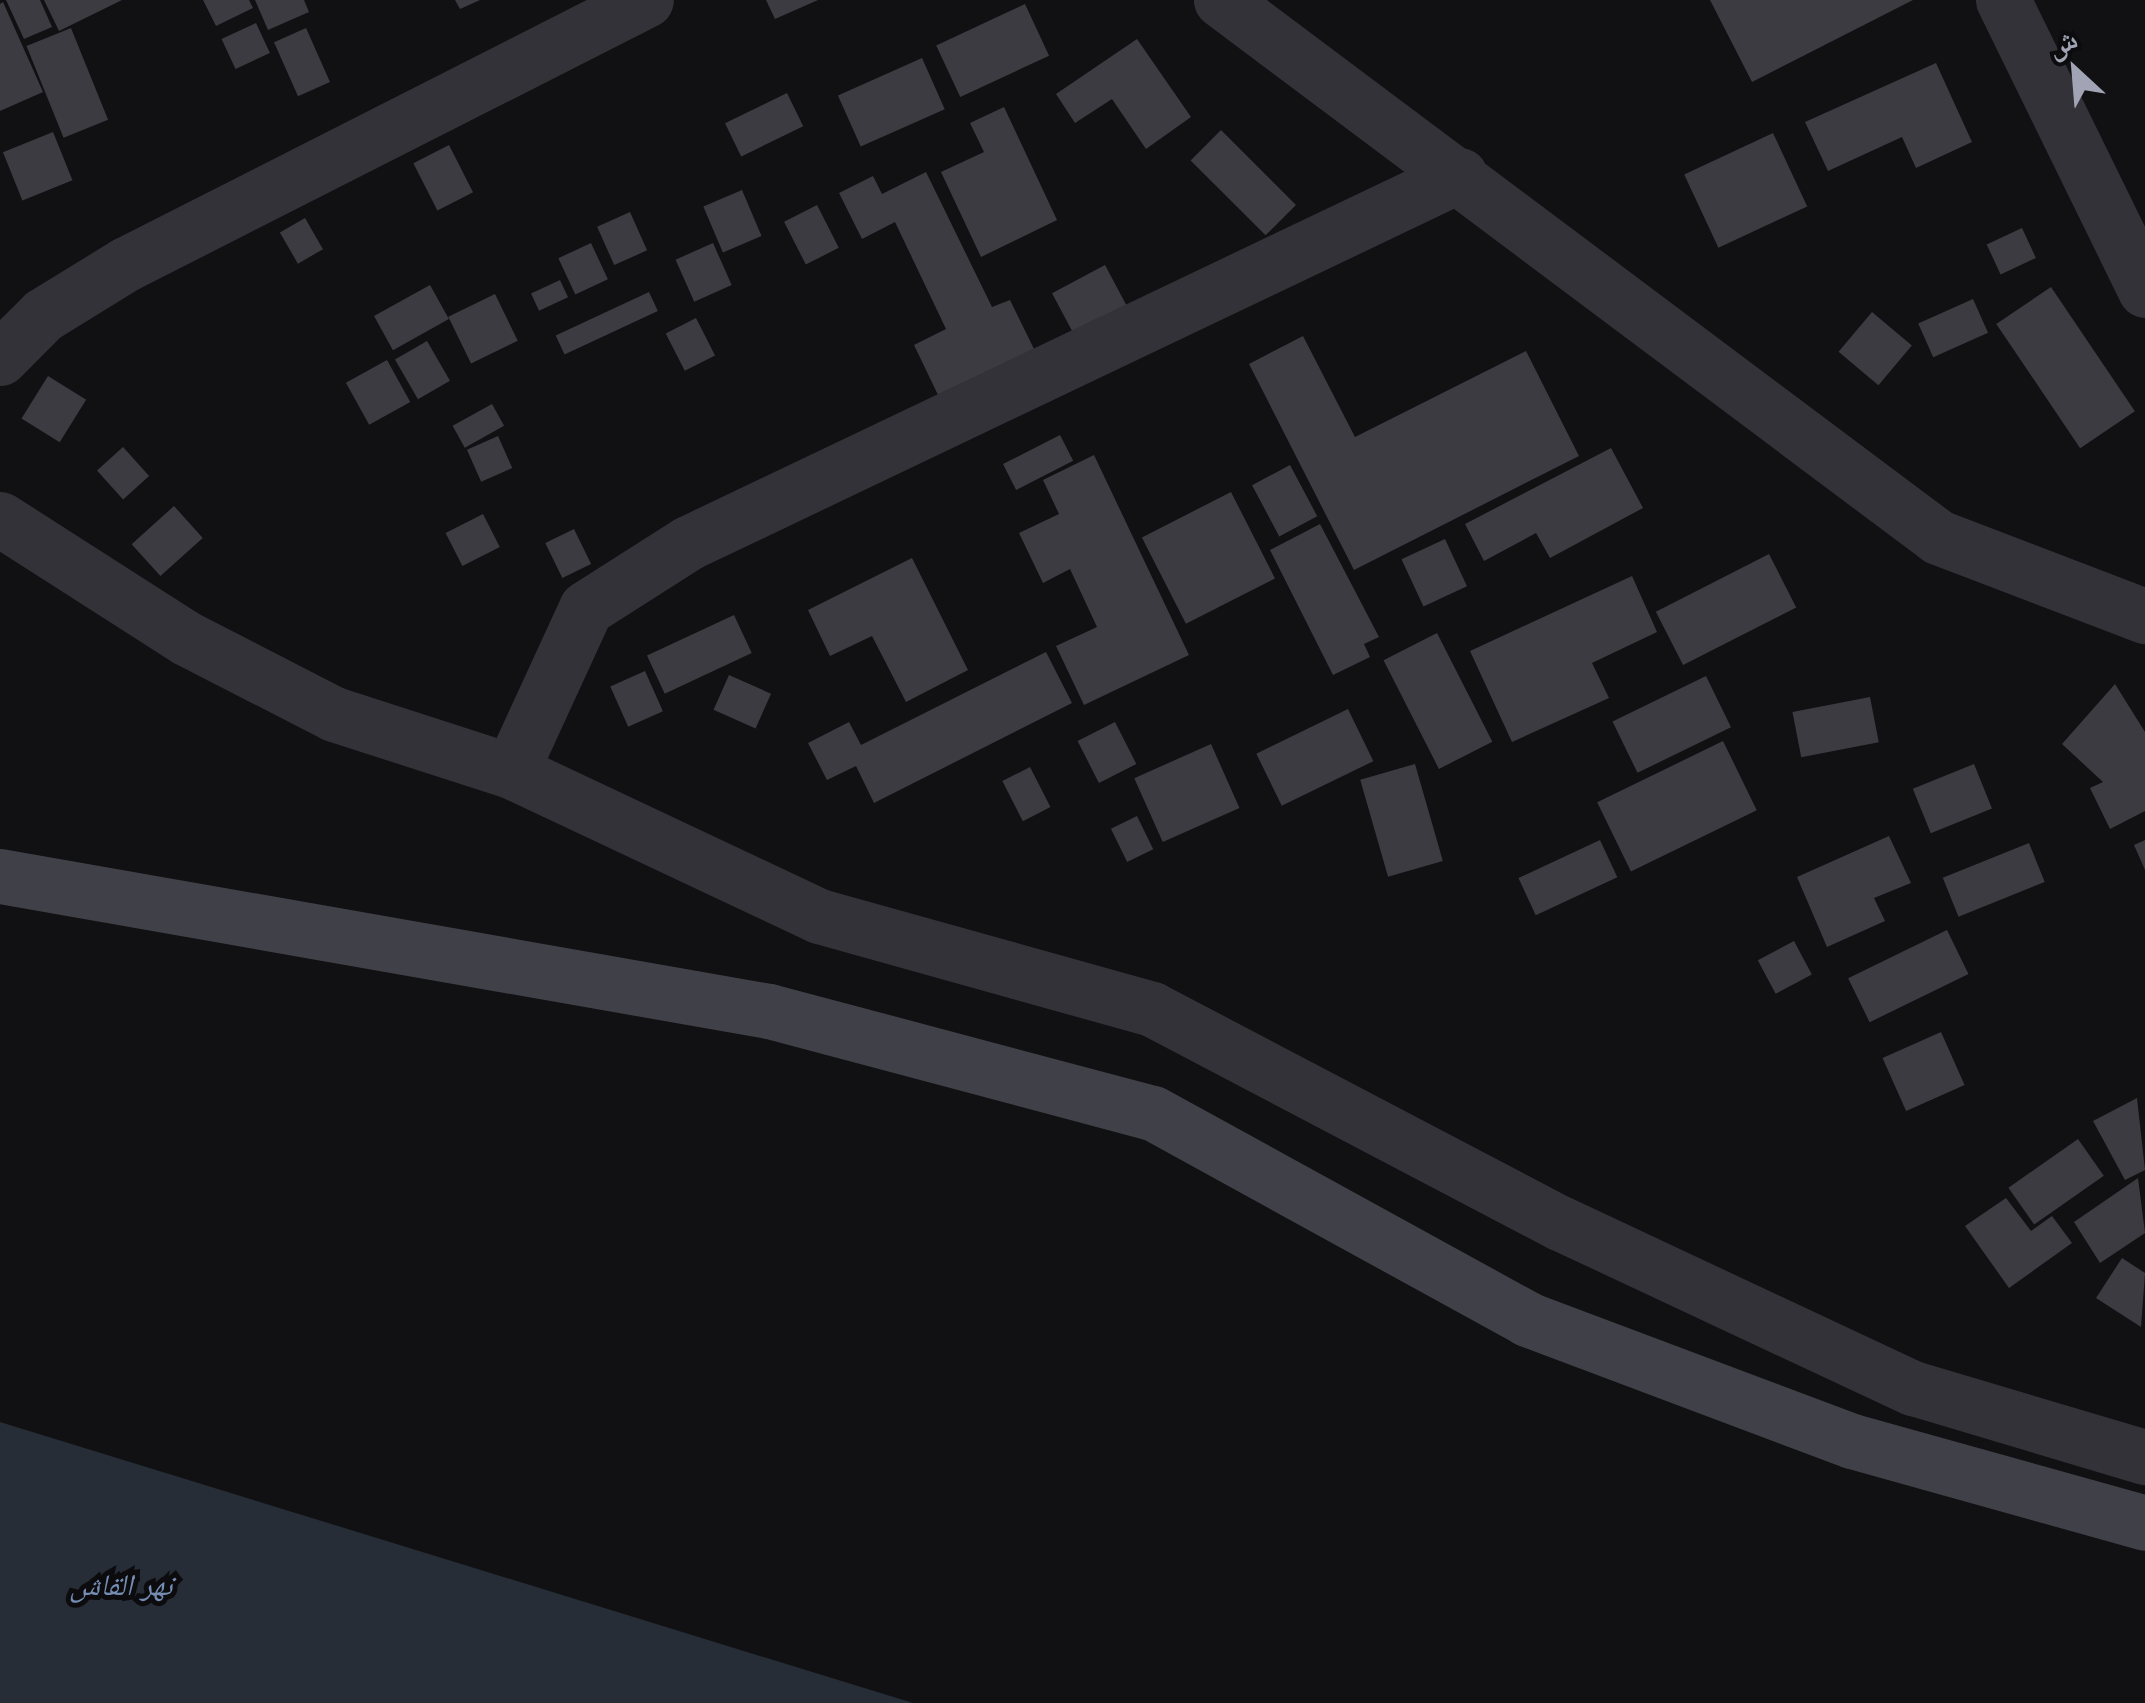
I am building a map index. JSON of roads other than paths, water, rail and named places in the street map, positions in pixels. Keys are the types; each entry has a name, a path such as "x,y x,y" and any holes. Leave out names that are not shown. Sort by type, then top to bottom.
{"main road":[{"path":"0,876 769,1011 1153,1113 1527,1318 1852,1441 2145,1523"}],"street":[{"path":"0,358 43,316 126,264 646,0"},
{"path":"1221,0 1460,175 1938,537 2145,616"},
{"path":"2003,0 2145,290"},
{"path":"511,772 586,608 673,552 1460,175"},
{"path":"0,519 186,638 334,714 511,772 818,916 1152,1009 1560,1223 1913,1388 2145,1457"}],"water":[{"name":"نهر القاش","path":"0,1422 913,1703 0,1703"}]}
